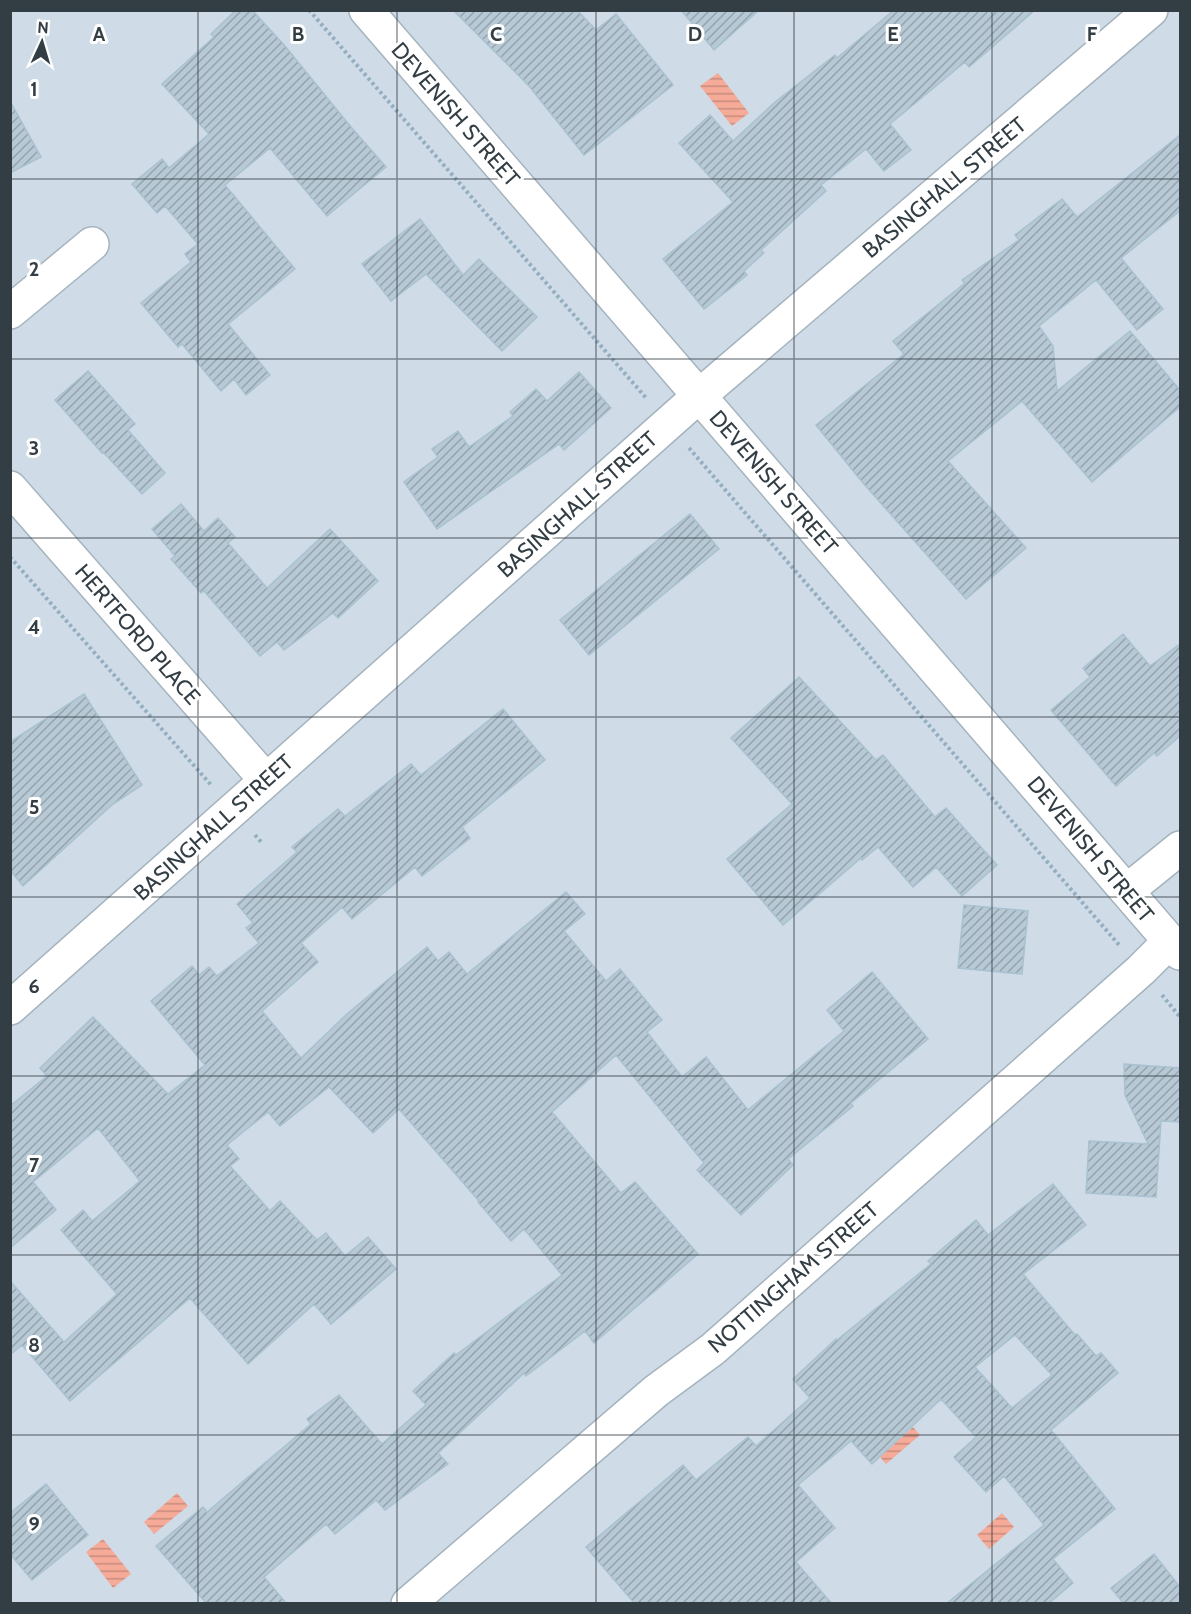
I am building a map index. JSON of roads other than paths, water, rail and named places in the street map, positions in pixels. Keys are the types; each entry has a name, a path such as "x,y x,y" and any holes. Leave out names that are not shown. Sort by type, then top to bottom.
{"street":[{"name":"DEVENISH STREET","path":"366,10 1175,947"},
{"name":"BASINGHALL STREET","path":"10,1008 668,423 1151,10"},
{"path":"10,312 92,244"},
{"name":"HERTFORD PLACE","path":"10,489 266,780"},
{"path":"1128,890 1180,848"},
{"name":"NOTTINGHAM STREET","path":"408,1604 656,1391 713,1349 1141,970 1175,947"}]}
